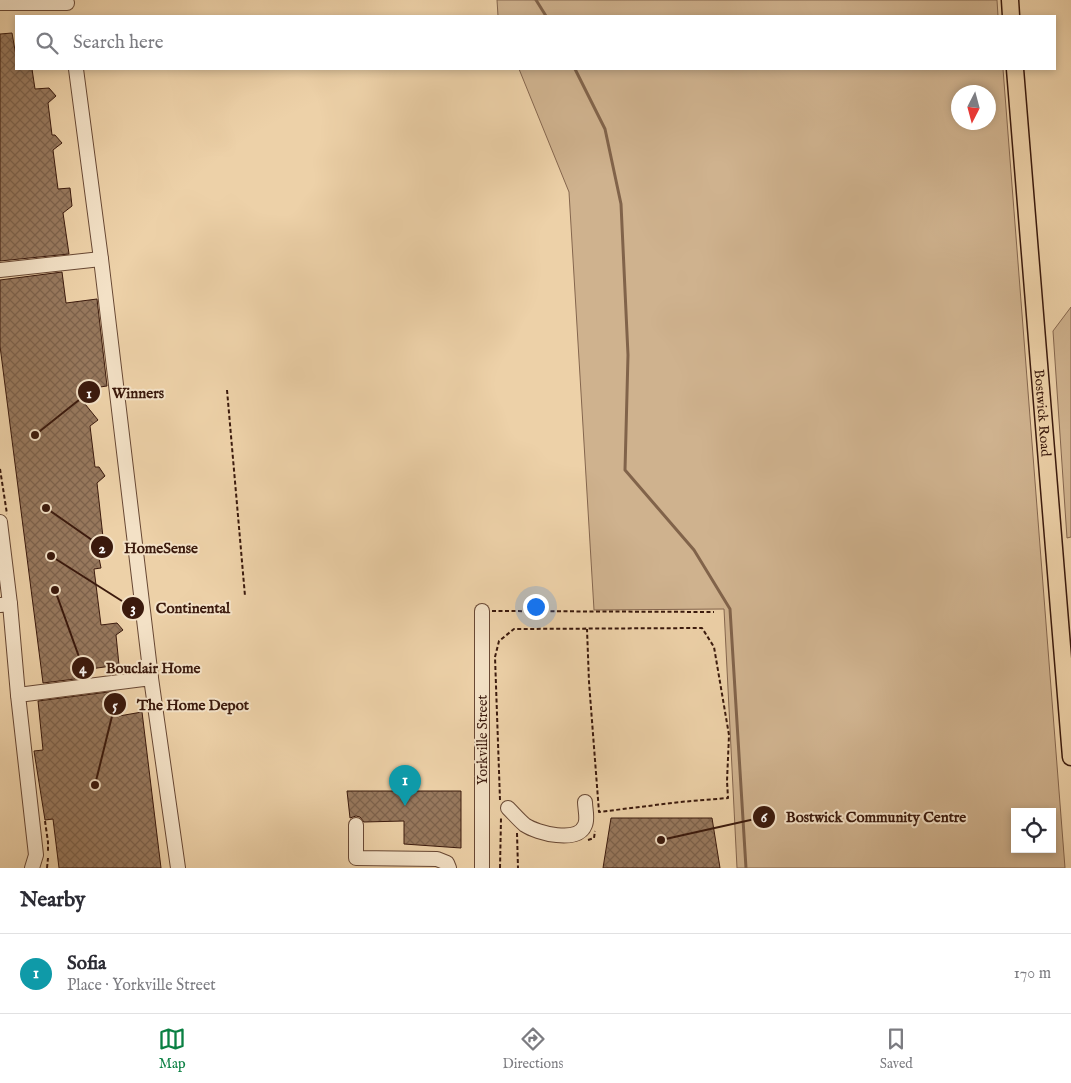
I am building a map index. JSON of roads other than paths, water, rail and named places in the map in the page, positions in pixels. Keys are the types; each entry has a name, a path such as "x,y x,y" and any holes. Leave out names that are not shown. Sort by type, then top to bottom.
{"main road":[{"path":"1010,0 1011,15"},
{"name":"Bostwick Road","path":"1016,70 1071,757"}],"street":[{"path":"0,3 68,6"},
{"path":"76,70 101,259 151,678 178,868"},
{"path":"0,270 101,259"},
{"path":"0,522 5,605 18,695 36,855 32,868"},
{"name":"Yorkville Street","path":"482,611 482,868"},
{"path":"18,695 151,678"},
{"path":"505,809 538,832 552,835 574,835 582,831 585,826 585,802"},
{"path":"356,825 352,863 403,864 437,859 447,863 449,868"}],"waterway":[{"path":"536,0 545,15"},
{"path":"576,70 605,129 621,204 628,355 625,470 694,550 730,609 746,868"}],"place":[{"name":"Winners","path":"35,435"},
{"name":"HomeSense","path":"46,508"},
{"name":"Continental","path":"51,556"},
{"name":"Bouclair Home","path":"55,590"},
{"name":"The Home Depot","path":"95,785"},
{"name":"Sofia","path":"405,806"},
{"name":"Bostwick Community Centre","path":"661,840"}]}
